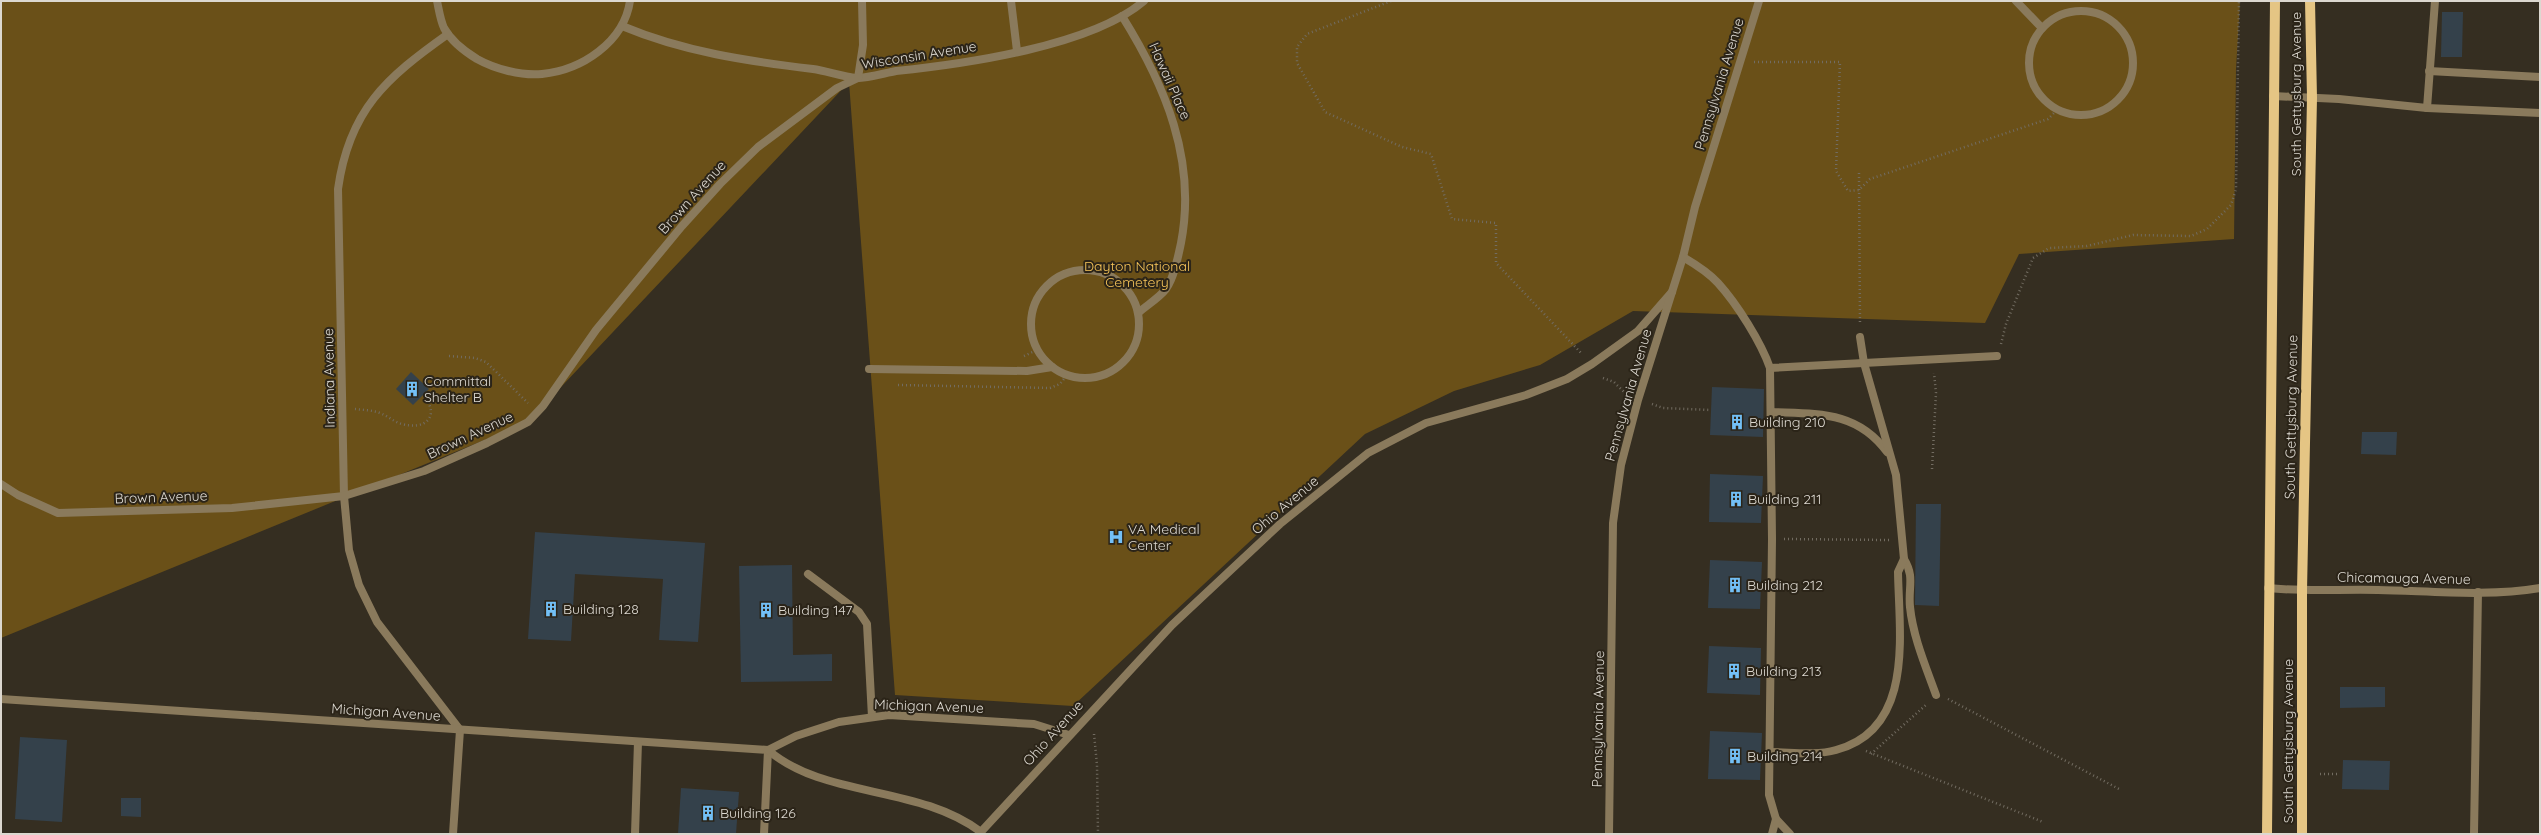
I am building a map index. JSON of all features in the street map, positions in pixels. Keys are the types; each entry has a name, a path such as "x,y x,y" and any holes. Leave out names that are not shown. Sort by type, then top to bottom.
{"main road":[{"name":"South Gettysburg Avenue","path":"2267,834 2268,588 2275,1"},
{"name":"South Gettysburg Avenue","path":"2302,834 2302,591 2312,98 2310,1"}],"street":[{"path":"437,1 444,28 465,52 483,62 512,71 542,74 561,70 588,58 611,40 622,26 630,1"},
{"path":"858,78 863,45 862,1"},
{"path":"1012,1 1011,14 1017,51"},
{"name":"Wisconsin Avenue","path":"622,26 652,38 700,52 858,78 940,66 1017,51 1095,29 1122,16 1144,1"},
{"name":"Pennsylvania Avenue","path":"1609,834 1614,522 1616,494 1627,436 1683,257 1695,207 1759,1"},
{"path":"2016,1 2042,28"},
{"path":"2427,108 2435,1"},
{"path":"2071,12 2087,12 2103,16 2117,26 2127,39 2132,54 2132,71 2127,87 2117,101 2102,110 2085,115 2067,113 2051,106 2038,94 2031,78 2029,60 2033,43 2042,28 2055,18 2071,12"},
{"name":"Hawaii Place","path":"1122,16 1151,66 1176,126 1184,165 1185,191 1183,232 1173,270 1166,289 1138,313"},
{"name":"Indiana Avenue","path":"448,34 412,60 383,85 360,116 344,154 338,189 344,496 349,550 367,604 388,639 431,690 460,730"},
{"path":"2429,71 2540,77"},
{"name":"Brown Avenue","path":"1,484 18,495 58,513 232,508 344,496 424,471 456,458 522,425 537,412 557,388 596,330 682,226 720,184 758,147 837,88 858,78"},
{"path":"2273,96 2427,108 2540,113"},
{"path":"1683,257 1718,283 1743,318 1767,358 1770,368 1772,412 1769,795 1776,819 1790,834"},
{"path":"1079,270 1105,274 1117,280 1134,300 1138,313 1139,329 1135,345 1127,359 1114,370 1099,376 1083,378 1067,375 1052,367 1037,350 1031,325 1037,299 1045,288 1055,280 1079,270"},
{"name":"Ohio Avenue","path":"980,833 1068,735 1172,625 1280,524 1368,453 1426,423 1526,396 1567,378 1592,364 1633,335 1672,292"},
{"path":"1860,337 1864,363 1874,393 1889,456 1896,475 1904,559 1911,570 1910,606 1918,644 1936,695"},
{"path":"1770,368 1998,356"},
{"path":"869,369 1027,371 1052,367"},
{"path":"1772,412 1829,414 1850,422 1875,437 1889,456"},
{"path":"1770,752 1815,753 1836,750 1854,744 1884,717 1893,698 1898,676 1898,572 1904,559"},
{"path":"808,574 859,612 867,624 872,717"},
{"name":"Chicamauga Avenue","path":"2268,588 2302,591 2364,590 2478,592 2540,588"},
{"path":"2474,834 2478,592"},
{"name":"Michigan Avenue","path":"1,700 768,750 796,736 839,722 890,715 1019,722 1047,727 1068,735"},
{"path":"453,834 460,730"},
{"path":"636,834 638,742"},
{"path":"768,750 784,762 802,772 944,810 980,833"},
{"path":"764,834 768,750"},
{"path":"1772,834 1776,819"}],"path":[{"path":"1391,1 1306,34 1297,47 1297,63 1325,112 1402,147 1431,154 1452,219 1496,223 1496,263 1582,354"},
{"path":"1998,356 2006,324 2033,258 2049,248 2087,246 2133,235 2191,236 2207,229 2231,205 2236,189 2239,1"},
{"path":"1739,62 1840,62 1836,171 1848,192 1859,190 1870,179 2048,119 2058,109"},
{"path":"1859,173 1860,337"},
{"path":"450,356 475,358 486,362 537,412"},
{"path":"1932,469 1936,393 1933,360"},
{"path":"898,385 1050,388 1060,384 1067,375"},
{"path":"1603,378 1614,382 1627,394"},
{"path":"342,408 369,410 380,413 403,424 417,424 427,422 431,417 432,407 425,397"},
{"path":"1652,404 1663,408 1711,410"},
{"path":"1778,539 1902,540"},
{"path":"1871,754 1936,695 1951,700 2121,790"},
{"path":"1094,734 1097,766 1098,834"},
{"path":"1854,744 1871,754 2043,822"},
{"path":"2320,774 2338,774"}],"green space":[{"name":"Dayton National Cemetery","path":"1,1 2240,1 2236,69 2234,239 2019,254 1985,323 1633,311 1540,365 1454,391 1365,434 1073,706 895,695 849,82 528,422 1,638"}],"building":[{"path":"2442,12 2463,12 2462,57 2441,57"},
{"name":"Committal Shelter B","path":"411,372 429,389 413,405 396,389"},
{"name":"Building 210","path":"1712,387 1764,389 1763,437 1710,435"},
{"path":"2362,432 2397,432 2396,455 2361,454"},
{"name":"Building 211","path":"1710,474 1763,476 1761,523 1709,522"},
{"path":"1916,504 1941,504 1939,606 1915,605"},
{"name":"Building 128","path":"535,532 705,543 698,642 659,640 663,579 575,574 571,641 528,639"},
{"name":"Building 212","path":"1710,560 1762,562 1760,609 1708,608"},
{"name":"Building 147","path":"792,565 793,655 832,654 832,681 741,682 739,566"},
{"name":"Building 213","path":"1709,646 1761,648 1760,695 1707,693"},
{"path":"2340,687 2385,687 2385,707 2340,708"},
{"name":"Building 214","path":"1710,731 1762,733 1760,780 1708,779"},
{"path":"20,737 67,740 62,822 15,819"},
{"path":"2343,760 2390,761 2389,790 2342,789"},
{"name":"Building 126","path":"681,788 739,792 736,834 678,834"},
{"path":"121,798 141,798 141,817 121,816"}],"place":[{"name":"Committal Shelter B","path":"412,389"},
{"name":"Building 210","path":"1737,422"},
{"name":"Building 211","path":"1736,499"},
{"name":"VA Medical Center","path":"1116,537"},
{"name":"Building 212","path":"1735,585"},
{"name":"Building 128","path":"551,609"},
{"name":"Building 147","path":"766,610"},
{"name":"Building 213","path":"1734,671"},
{"name":"Building 214","path":"1735,756"},
{"name":"Building 126","path":"708,813"}]}
